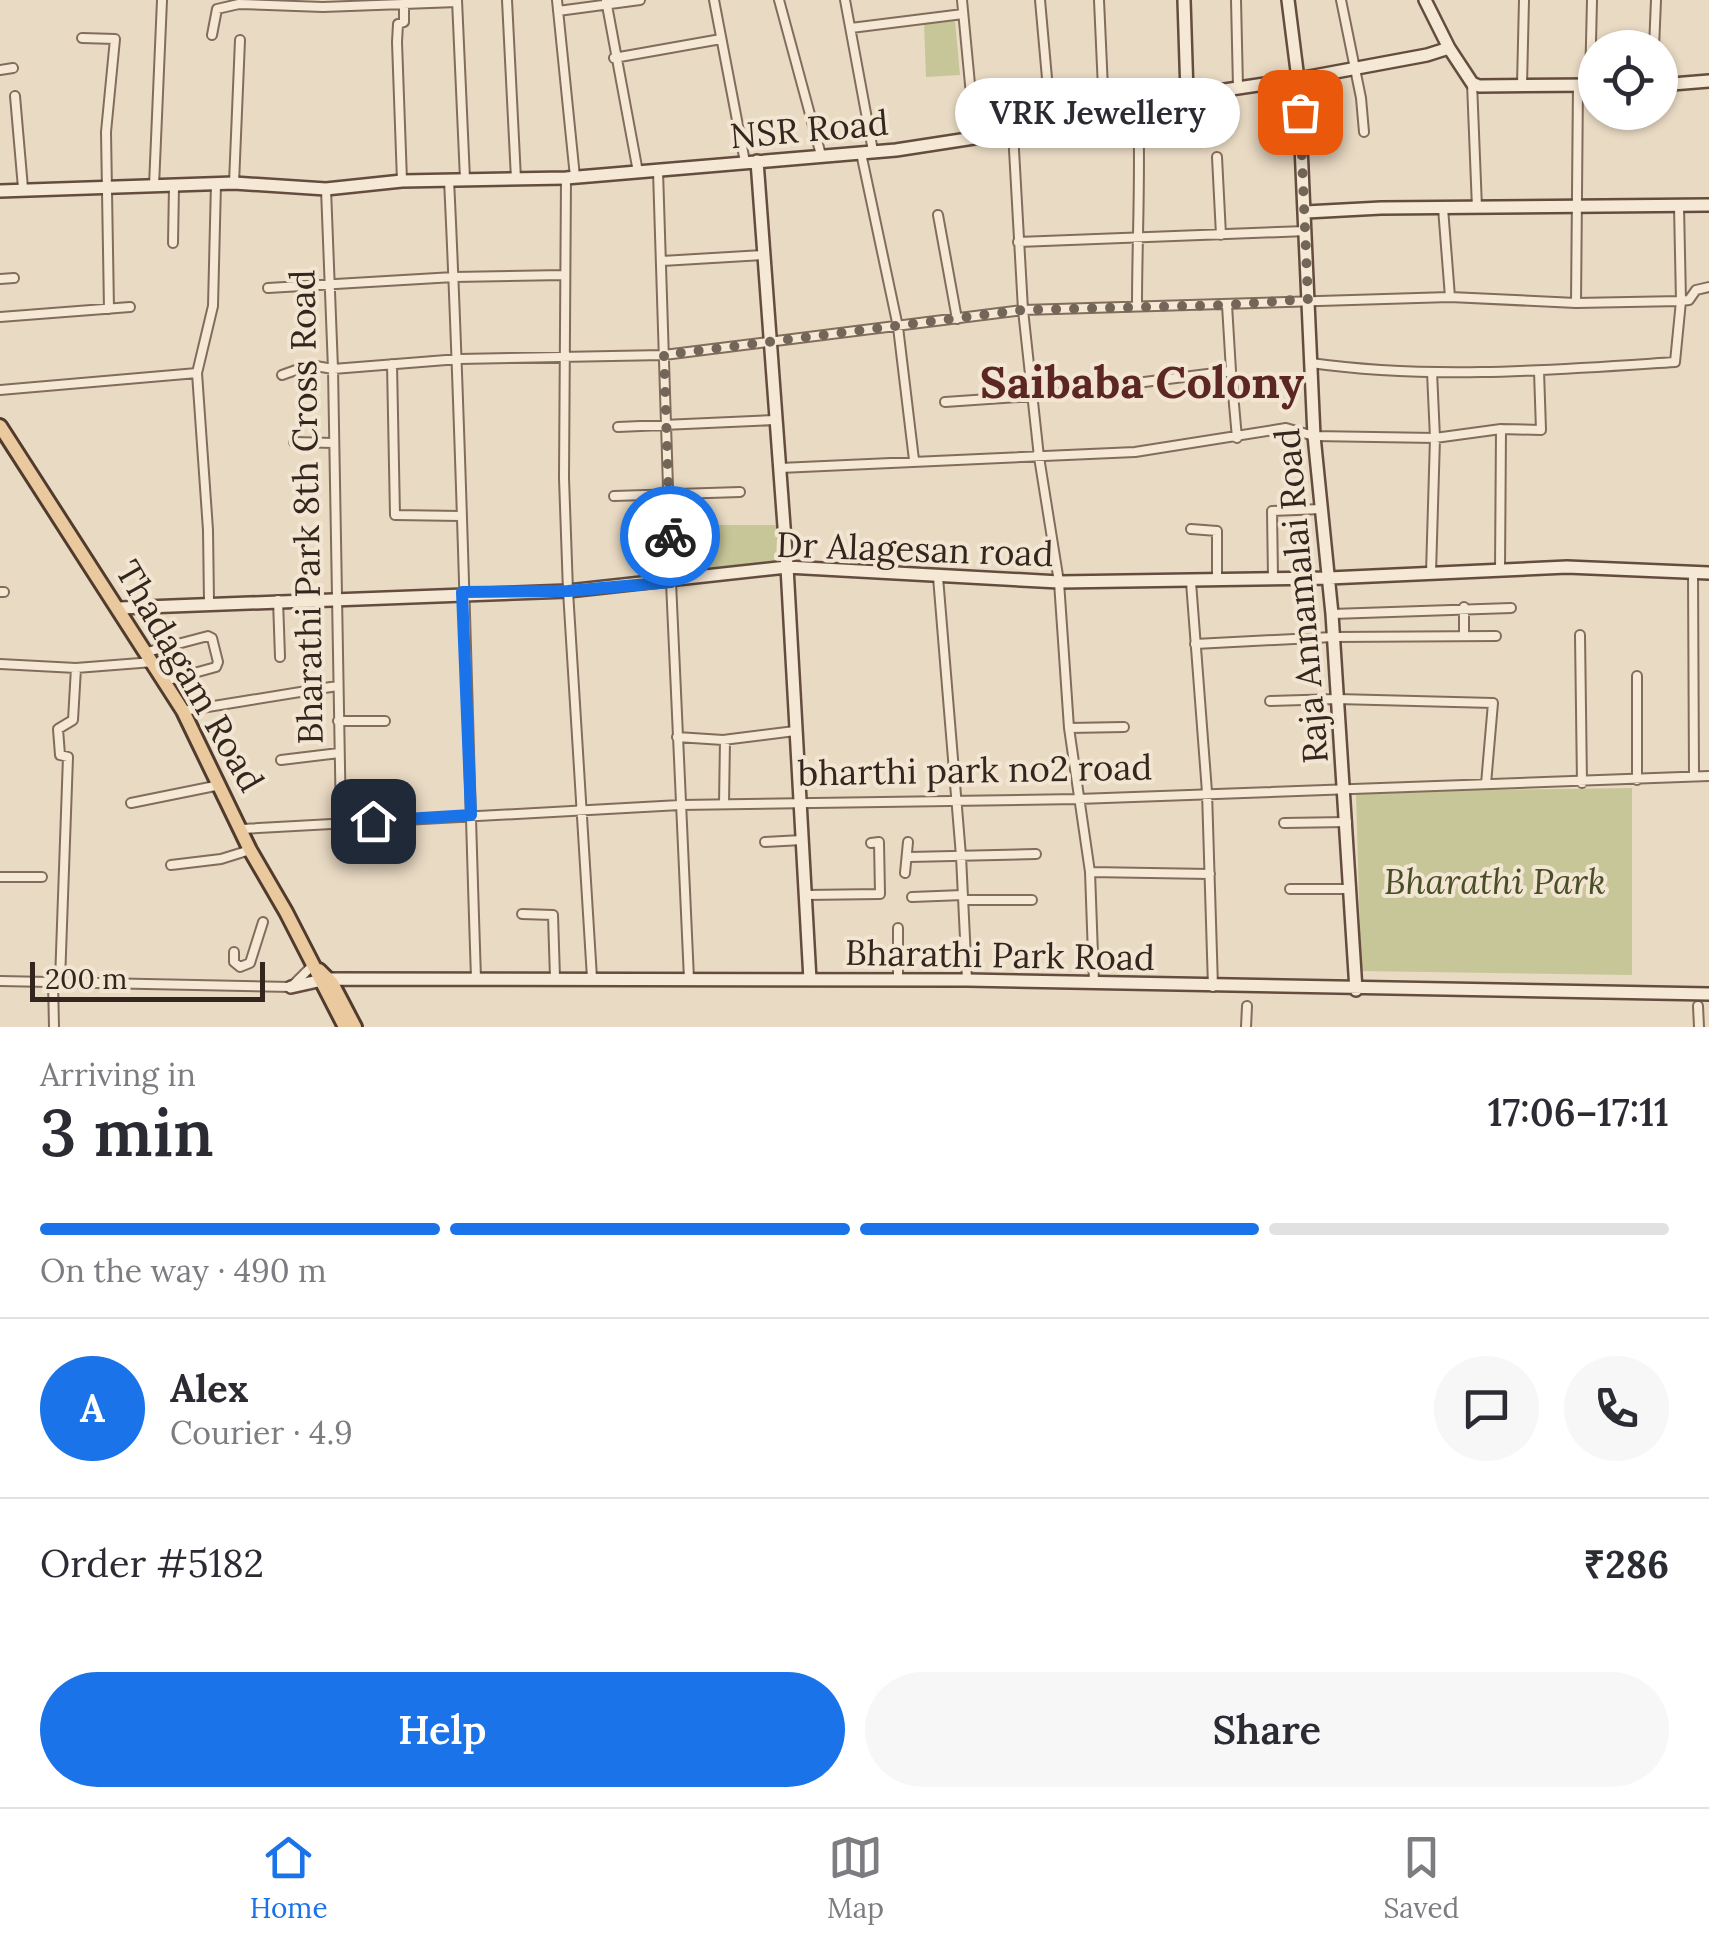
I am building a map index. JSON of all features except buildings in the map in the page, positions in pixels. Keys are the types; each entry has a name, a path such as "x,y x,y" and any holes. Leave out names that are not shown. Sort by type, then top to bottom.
{"main road":[{"name":"Thadagam Road","path":"0,426 165,680 250,850 314,964 355,1027"},
{"name":"Thadagam Road","path":"324,980 345,1027"}],"street":[{"path":"154,186 162,0"},
{"path":"508,0 516,179"},
{"path":"557,0 571,177 564,274 568,591 592,978"},
{"path":"558,11 640,0"},
{"path":"714,0 751,162 762,255 787,567 810,980"},
{"path":"779,0 820,155"},
{"path":"844,0 898,327 914,460"},
{"path":"962,0 975,138"},
{"path":"1040,0 1050,123"},
{"path":"1100,0 1104,110"},
{"path":"1184,0 1187,94"},
{"path":"1236,0 1238,87"},
{"name":"Raja Annamalai Road","path":"1288,0 1298,79 1314,436 1332,614 1356,990"},
{"path":"1341,0 1364,132"},
{"path":"1425,0 1472,83 1477,208"},
{"path":"1522,85 1524,0"},
{"path":"1591,30 1592,0"},
{"path":"1655,30 1656,0"},
{"path":"212,35 217,9 239,4 404,6 457,1 464,179"},
{"path":"606,2 638,172"},
{"path":"402,181 397,42 398,24 404,22 404,6"},
{"path":"851,28 963,14"},
{"path":"82,38 114,39 106,132 108,308"},
{"path":"614,58 722,39"},
{"path":"234,183 240,40"},
{"name":"NSR Road","path":"0,192 23,188 234,183 326,189 402,181 571,177 867,152 1013,132 1138,103 1298,79 1449,48"},
{"path":"0,70 13,68"},
{"path":"1678,83 1709,81"},
{"path":"1472,83 1488,87 1578,85"},
{"path":"15,96 23,188"},
{"path":"1138,103 1138,306"},
{"path":"1576,303 1577,206 1584,130"},
{"path":"1013,132 1023,310 1039,457 1059,582 1068,728 1090,872 1094,984"},
{"path":"1216,156 1221,235"},
{"path":"658,171 689,979"},
{"path":"449,180 476,978"},
{"path":"209,602 197,373 214,306 216,184"},
{"path":"173,242 174,186"},
{"name":"Bharathi Park 8th Cross Road","path":"326,189 341,824"},
{"path":"1312,362 1432,372 1540,371 1675,362 1682,301 1680,206"},
{"path":"1306,212 1709,206"},
{"path":"1443,208 1450,297"},
{"path":"938,215 958,319"},
{"path":"1018,242 1306,231"},
{"path":"662,261 762,255"},
{"path":"268,288 564,274"},
{"path":"0,279 14,278"},
{"path":"282,375 310,364 332,369 458,359 664,355 1023,310 1450,297 1576,303 1682,301 1696,290 1709,288"},
{"path":"1227,305 1237,438"},
{"path":"0,316 130,307"},
{"path":"392,364 395,516 461,516"},
{"path":"945,402 1034,396 1230,370"},
{"path":"780,468 1135,452 1286,428 1314,436 1435,438 1501,430 1541,430 1540,371"},
{"path":"1431,573 1435,438 1432,372"},
{"path":"0,390 197,373"},
{"path":"618,428 776,420"},
{"path":"1500,570 1501,430"},
{"path":"294,442 333,442"},
{"path":"614,496 740,492"},
{"path":"1273,578 1272,512 1322,509"},
{"path":"1191,529 1217,531 1217,580"},
{"name":"Dr Alagesan road","path":"120,608 462,592 568,591 787,567 1059,582 1329,578 1566,566 1709,573"},
{"path":"1693,573 1694,776"},
{"path":"938,577 957,799 967,980"},
{"path":"1191,582 1207,792 1213,987"},
{"path":"278,600 280,657"},
{"path":"1464,607 1464,636"},
{"path":"1332,614 1511,608"},
{"path":"1580,635 1582,783"},
{"path":"0,664 76,668 150,657 211,636 216,667 165,680"},
{"path":"1195,644 1333,637 1496,636"},
{"path":"54,1027 68,757 60,754 58,729 73,720 76,668"},
{"path":"1637,676 1637,780"},
{"path":"183,711 337,686"},
{"path":"1270,700 1493,703 1486,784"},
{"path":"338,721 385,721"},
{"path":"1068,728 1124,727"},
{"path":"677,737 725,740 795,731"},
{"path":"724,804 725,740"},
{"path":"281,760 339,753"},
{"name":"bharthi park no2 road","path":"242,830 680,805 1078,799 1709,776"},
{"path":"131,803 220,784"},
{"path":"1284,823 1347,822"},
{"path":"764,842 802,840"},
{"path":"806,895 880,894 879,842 872,843"},
{"path":"905,874 908,842"},
{"path":"172,865 221,859 250,850"},
{"path":"909,857 1036,854"},
{"path":"1090,872 1210,874"},
{"path":"0,876 42,878"},
{"path":"1290,889 1351,889"},
{"path":"912,897 1032,900"},
{"path":"522,914 553,915 555,978"},
{"path":"240,968 250,963 263,922"},
{"path":"898,928 898,980"},
{"path":"234,952 234,962 240,968 239,984"},
{"path":"0,980 291,987 314,964"},
{"name":"Bharathi Park Road","path":"291,987 324,980 592,978 967,980 1709,994"},
{"path":"1246,1027 1247,1006"},
{"path":"1698,1006 1698,1027"}],"green space":[{"path":"955,21 960,75 926,77 924,22"},
{"path":"677,525 777,525 784,565 675,577"},
{"name":"Bharathi Park","path":"1632,788 1632,975 1361,971 1356,792"}],"way so far":[{"path":"670,536 664,355 1023,310 1308,299 1300,112"}],"place":[{"name":"VRK Jewellery","path":"1300,112"}],"district":[{"name":"Saibaba Colony","path":"1142,381"}],"route":[{"path":"373,821 471,815 462,592 568,591 671,582 670,536"}]}
